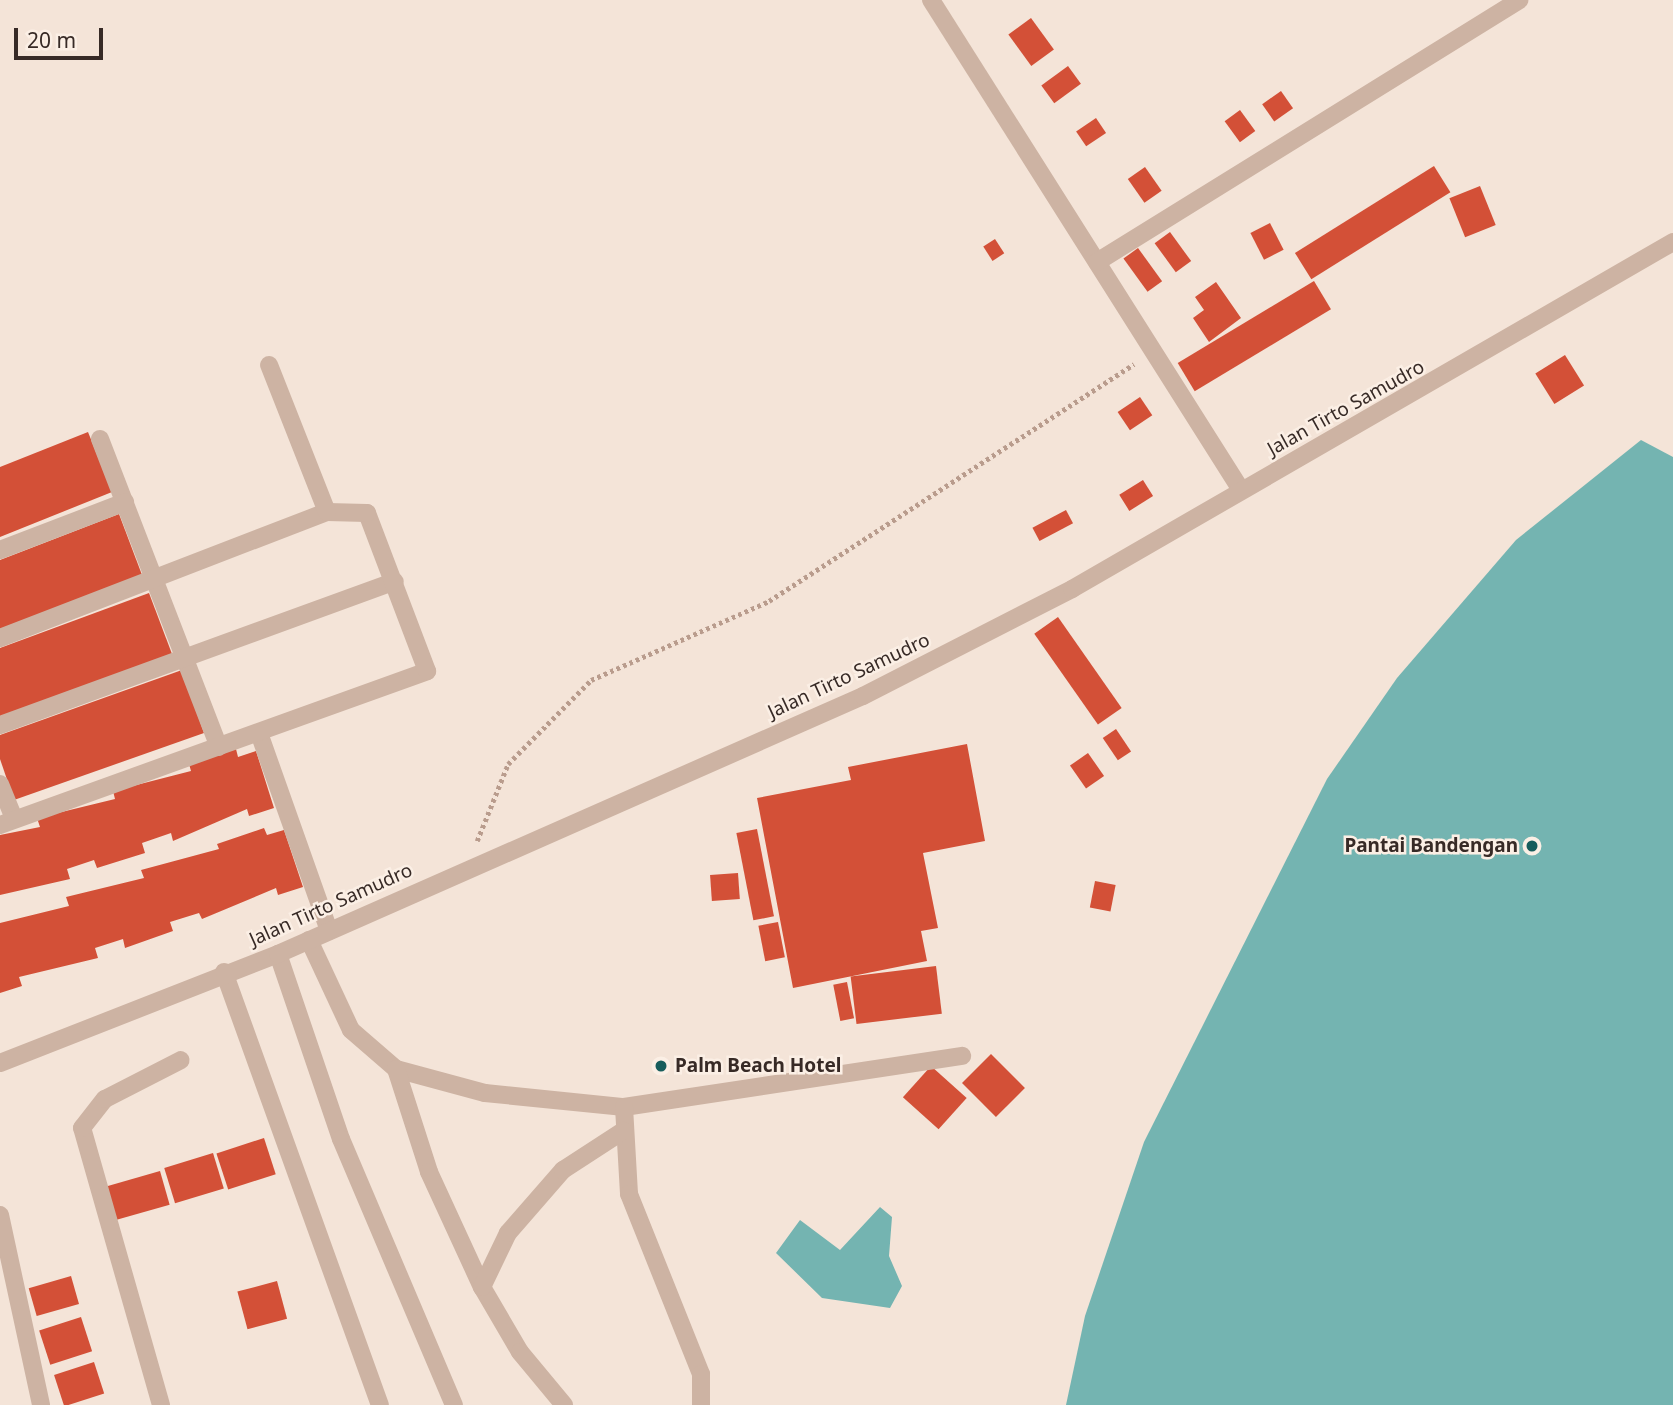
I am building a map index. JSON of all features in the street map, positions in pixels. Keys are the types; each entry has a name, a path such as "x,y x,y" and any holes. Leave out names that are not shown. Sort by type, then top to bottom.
{"street":[{"path":"931,0 1155,350 1241,490"},
{"path":"1097,262 1519,0"},
{"name":"Jalan Tirto Samudro","path":"0,1063 224,972 278,954 470,866 863,696 1072,589 1673,242"},
{"path":"269,365 327,512"},
{"path":"100,439 219,747"},
{"path":"0,550 125,502"},
{"path":"0,638 327,512 367,513 428,664 421,678 7,822 0,784"},
{"path":"0,725 187,662 395,581"},
{"path":"259,733 330,931"},
{"path":"309,940 351,1030 396,1069 485,1093 624,1107 962,1056"},
{"path":"278,954 341,1139 454,1405"},
{"path":"224,972 380,1405"},
{"path":"161,1405 82,1128 105,1099 181,1060"},
{"path":"396,1069 429,1172 482,1287 520,1352 564,1405"},
{"path":"624,1107 629,1194 701,1374 701,1405"},
{"path":"482,1287 508,1233 563,1170 624,1130"},
{"path":"0,1215 41,1405"}],"path":[{"path":"470,866 508,764 592,680 769,601 1155,350"}],"water":[{"path":"1641,440 1673,457 1673,1405 1066,1405 1085,1316 1144,1142 1327,779 1397,678 1516,540"},
{"path":"880,1207 892,1217 889,1256 902,1286 890,1308 822,1298 776,1253 800,1220 840,1250"}],"building":[{"path":"1031,18 1054,50 1031,66 1008,34"},
{"path":"1068,66 1081,84 1054,103 1041,85"},
{"path":"1281,91 1293,108 1274,121 1262,104"},
{"path":"1240,110 1255,131 1240,142 1225,121"},
{"path":"1096,118 1106,133 1086,146 1076,131"},
{"path":"1434,166 1450,192 1311,279 1295,253"},
{"path":"1145,167 1162,191 1144,203 1128,179"},
{"path":"1480,186 1496,225 1465,237 1449,198"},
{"path":"1270,223 1284,250 1264,260 1250,233"},
{"path":"1170,232 1191,261 1176,272 1155,243"},
{"path":"995,239 1004,253 993,261 983,247"},
{"path":"1138,248 1162,281 1148,292 1123,259"},
{"path":"1314,281 1331,309 1195,391 1178,363"},
{"path":"1216,282 1241,318 1209,342 1193,318 1204,310 1195,297"},
{"path":"1565,355 1584,386 1554,404 1535,374"},
{"path":"1140,397 1152,415 1130,430 1118,412"},
{"path":"88,432 112,492 0,537 0,467"},
{"path":"1143,480 1153,496 1129,511 1119,495"},
{"path":"1066,510 1073,523 1039,541 1032,528"},
{"path":"119,514 142,575 0,629 0,560"},
{"path":"149,593 172,654 0,718 0,648"},
{"path":"1058,617 1122,708 1098,725 1034,634"},
{"path":"182,670 204,733 14,800 0,759 0,735"},
{"path":"1116,729 1131,751 1118,760 1103,738"},
{"path":"967,744 985,841 923,853 938,928 921,931 927,961 793,988 757,798 851,780 848,767"},
{"path":"236,749 238,757 256,751 274,808 249,816 247,809 173,841 171,833 142,843 145,853 97,868 94,860 67,869 70,879 0,895 0,835 40,827 37,818 115,799 113,791 191,771 189,764"},
{"path":"1088,753 1104,776 1086,789 1070,766"},
{"path":"264,828 267,835 284,830 303,887 278,895 276,888 202,919 199,913 170,922 173,931 125,948 123,939 95,948 98,958 19,977 22,986 0,993 0,923 69,906 66,897 144,878 141,870 219,849 217,844"},
{"path":"757,829 774,916 753,920 736,833"},
{"path":"738,873 740,899 712,901 710,875"},
{"path":"1095,881 1116,885 1110,912 1090,908"},
{"path":"778,922 785,957 765,961 758,926"},
{"path":"936,966 942,1014 856,1024 851,976"},
{"path":"847,982 854,1018 840,1021 833,985"},
{"path":"991,1054 1025,1088 996,1117 962,1083"},
{"path":"931,1066 967,1098 939,1129 903,1097"},
{"path":"264,1138 276,1174 228,1190 216,1153"},
{"path":"213,1153 224,1188 175,1203 164,1168"},
{"path":"160,1171 170,1205 116,1220 106,1186"},
{"path":"71,1276 79,1304 37,1316 29,1288"},
{"path":"277,1281 287,1319 247,1329 237,1292"},
{"path":"81,1317 92,1351 50,1365 39,1331"},
{"path":"94,1362 104,1393 64,1405 54,1375"}],"place":[{"name":"Pantai Bandengan","path":"1532,846"},
{"name":"Palm Beach Hotel","path":"661,1066"}]}
